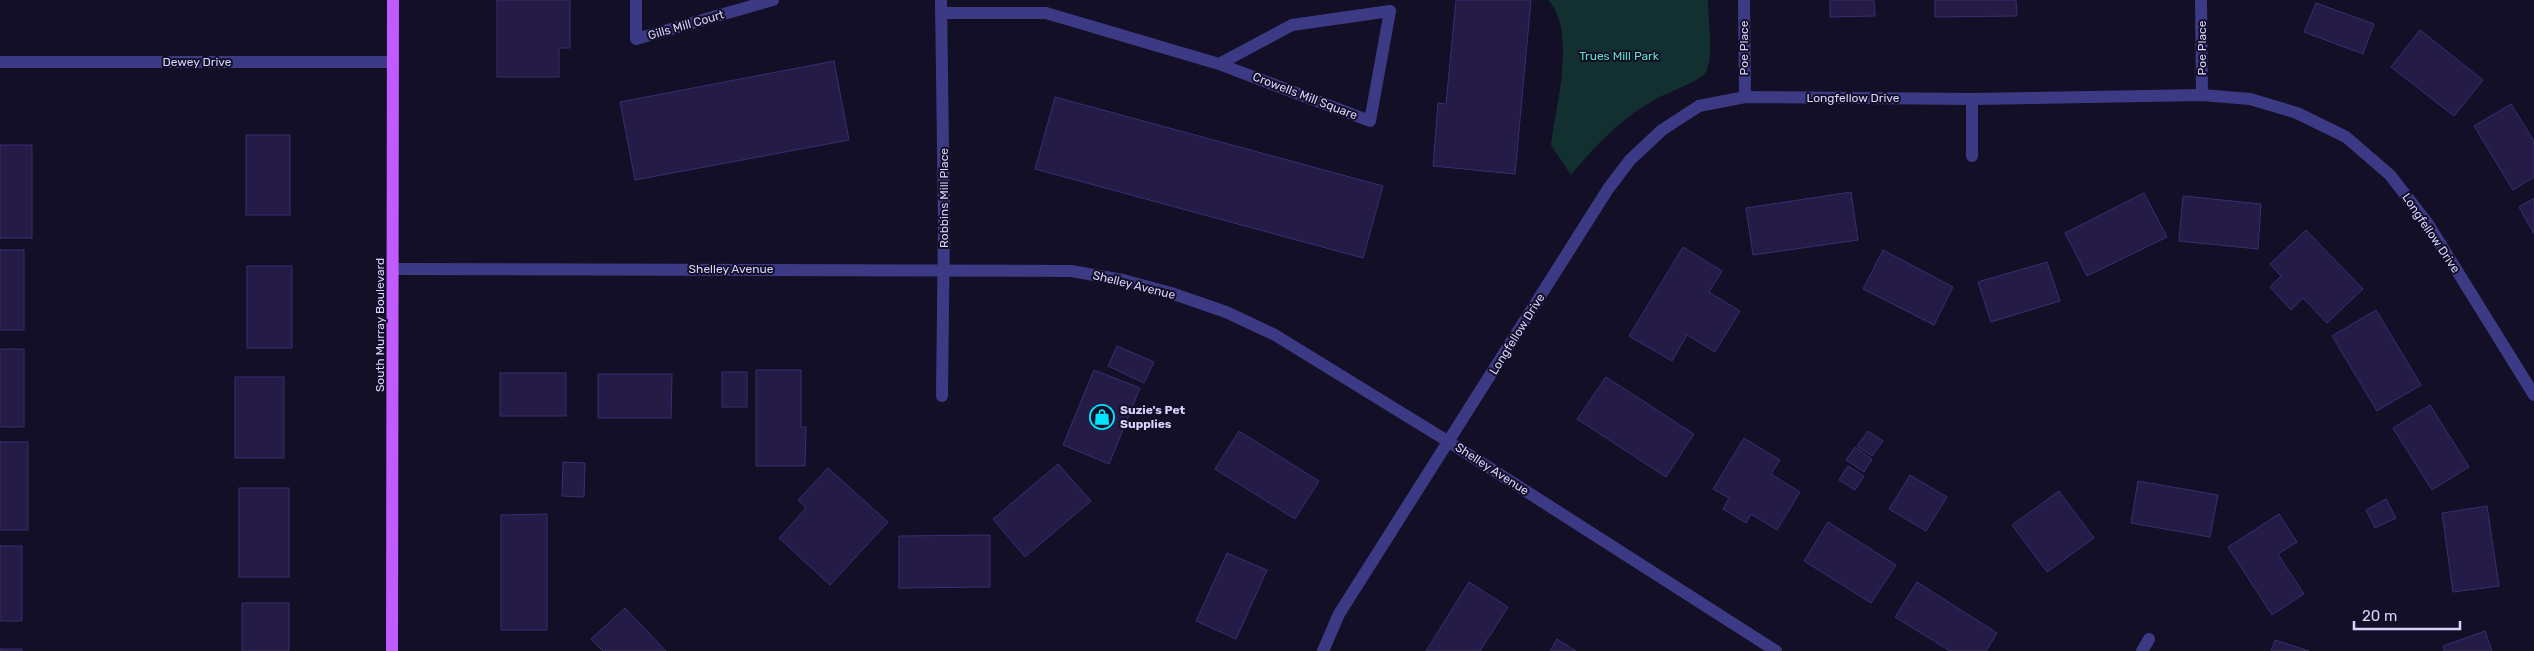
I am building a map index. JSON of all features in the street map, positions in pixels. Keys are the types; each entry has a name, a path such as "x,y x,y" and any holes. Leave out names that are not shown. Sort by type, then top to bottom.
{"main road":[{"name":"South Murray Boulevard","path":"392,651 393,0"}],"street":[{"name":"Gills Mill Court","path":"636,0 636,39 773,0"},
{"name":"Poe Place","path":"1744,0 1745,97"},
{"name":"Poe Place","path":"2201,0 2202,95"},
{"name":"Crowells Mill Square","path":"941,6 1046,13 1220,64 1370,120 1390,12 1292,24 1220,64"},
{"name":"Robbins Mill Place","path":"941,6 944,269 942,396"},
{"name":"Dewey Drive","path":"0,62 393,62"},
{"name":"Longfellow Drive","path":"1323,651 1339,614 1608,189 1630,160 1662,130 1699,106 1745,97 1972,99 2202,95 2250,99 2298,114 2346,136 2390,175 2428,224 2534,395"},
{"path":"1972,99 1972,156"},
{"name":"Shelley Avenue","path":"394,269 1071,270 1123,280 1171,293 1226,312 1275,334 1776,651"},
{"path":"2142,651 2149,639"}],"green space":[{"name":"Trues Mill Park","path":"1548,0 1708,0 1710,57 1706,72 1683,87 1643,106 1620,123 1571,175 1551,145 1560,90 1563,49 1557,13"}],"building":[{"path":"497,0 570,0 570,48 559,48 559,77 497,77"},
{"path":"1456,0 1531,0 1515,174 1433,166 1438,103 1446,104"},
{"path":"1830,0 1874,0 1875,16 1830,17"},
{"path":"1935,0 2016,0 2017,16 1935,17"},
{"path":"2316,3 2374,24 2363,54 2304,32"},
{"path":"2420,30 2483,80 2454,116 2391,67"},
{"path":"834,61 849,140 635,180 620,102"},
{"path":"1055,97 1383,186 1363,258 1035,169"},
{"path":"2511,104 2534,141 2534,177 2513,190 2474,126"},
{"path":"246,135 290,135 290,215 246,215"},
{"path":"0,145 32,145 32,238 0,238"},
{"path":"1851,192 1858,240 1753,255 1746,208"},
{"path":"2144,193 2167,237 2087,276 2065,233"},
{"path":"2183,196 2261,204 2258,249 2179,241"},
{"path":"2534,198 2534,234 2519,207"},
{"path":"2306,230 2363,289 2327,323 2303,298 2291,310 2270,287 2281,276 2270,264"},
{"path":"1683,247 1722,271 1709,292 1740,311 1715,352 1687,335 1672,361 1629,336"},
{"path":"0,250 24,250 24,330 0,330"},
{"path":"1883,250 1953,287 1934,325 1863,289"},
{"path":"2047,262 2060,301 1991,322 1978,282"},
{"path":"247,266 292,266 292,348 247,348"},
{"path":"2376,310 2421,385 2377,411 2332,336"},
{"path":"1117,346 1154,362 1144,383 1108,366"},
{"path":"0,349 24,349 24,427 0,427"},
{"path":"756,370 801,370 801,427 806,427 805,466 756,466"},
{"name":"Suzie's Pet Supplies","path":"1094,370 1140,388 1109,464 1063,445"},
{"path":"722,372 747,372 747,407 722,407"},
{"path":"500,373 566,373 566,416 500,416"},
{"path":"598,374 672,374 671,418 598,418"},
{"path":"235,377 284,377 284,458 235,458"},
{"path":"1606,377 1694,434 1666,477 1577,419"},
{"path":"2430,405 2469,467 2432,490 2393,428"},
{"path":"1239,431 1319,481 1295,519 1215,469"},
{"path":"1868,431 1883,441 1872,456 1857,446"},
{"path":"1744,438 1780,460 1771,474 1800,492 1777,530 1751,514 1746,523 1723,509 1729,498 1713,489"},
{"path":"0,442 28,442 28,530 0,530"},
{"path":"1855,447 1872,459 1864,472 1846,460"},
{"path":"563,462 585,463 584,497 562,496"},
{"path":"1058,464 1091,501 1025,557 993,519"},
{"path":"1848,466 1864,476 1855,490 1839,480"},
{"path":"828,468 888,522 830,585 779,538 806,508 798,500"},
{"path":"1910,475 1947,497 1926,531 1889,509"},
{"path":"2138,481 2218,495 2210,537 2131,523"},
{"path":"239,488 289,488 289,577 239,577"},
{"path":"2059,491 2094,538 2047,572 2012,525"},
{"path":"2386,499 2396,518 2375,528 2366,510"},
{"path":"2487,506 2499,586 2453,592 2442,513"},
{"path":"547,514 547,630 501,630 501,515"},
{"path":"2279,514 2297,542 2278,554 2304,594 2272,615 2228,547"},
{"path":"1828,522 1896,565 1871,603 1804,561"},
{"path":"990,535 990,587 899,588 899,536"},
{"path":"0,546 22,546 22,621 0,621"},
{"path":"1227,553 1267,570 1236,639 1196,621"},
{"path":"1469,582 1508,607 1480,651 1426,651"},
{"path":"1917,582 1997,633 1986,651 1950,651 1895,617"},
{"path":"242,603 289,603 289,651 242,651"},
{"path":"625,608 666,651 603,651 591,639"},
{"path":"2485,631 2492,651 2444,651 2443,646"},
{"path":"1557,639 1576,651 1550,651"},
{"path":"2275,640 2309,651 2271,651"},
{"path":"0,649 22,649 22,651 0,651"}],"place":[{"name":"Suzie's Pet Supplies","path":"1102,417"}]}
